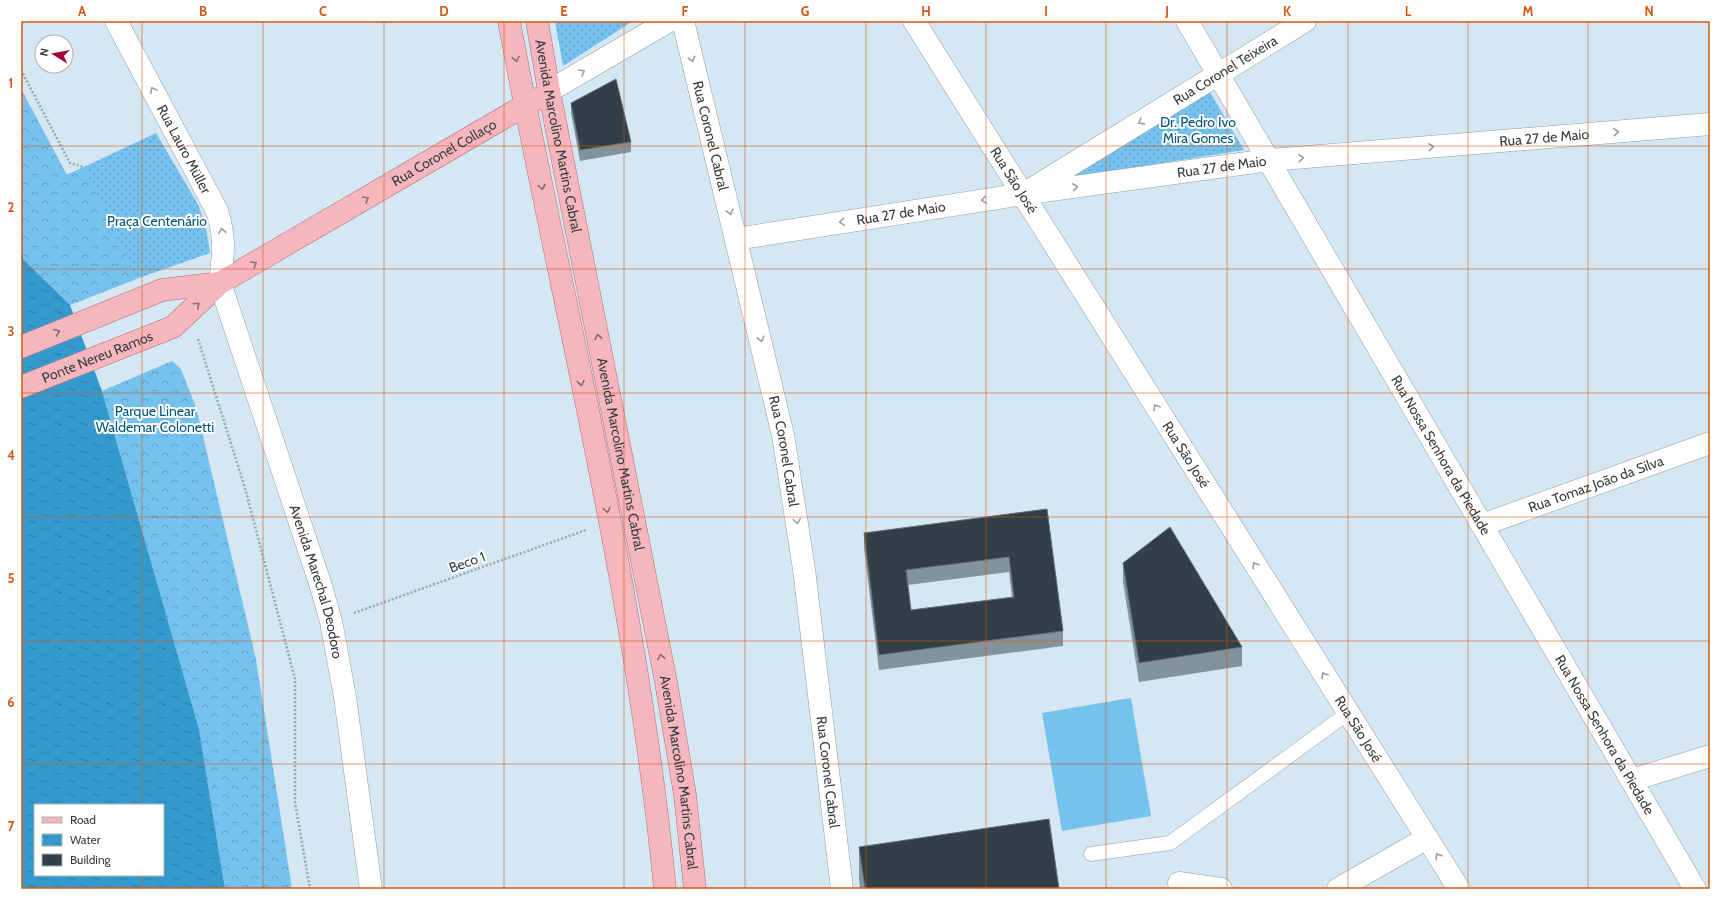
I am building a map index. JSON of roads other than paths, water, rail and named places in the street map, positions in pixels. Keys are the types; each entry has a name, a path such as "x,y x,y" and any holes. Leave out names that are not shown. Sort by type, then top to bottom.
{"main road":[{"name":"Avenida Marcolino Martins Cabral","path":"509,21 524,106 609,522 634,655 660,834 665,889"},
{"name":"Avenida Marcolino Martins Cabral","path":"537,21 549,91 666,682 685,795 695,889"},
{"name":"Rua Coronel Collaço","path":"220,283 549,91"},
{"path":"21,347 162,290 220,283"},
{"name":"Ponte Nereu Ramos","path":"21,387 173,326 220,283"}],"street":[{"name":"Rua Lauro Müller","path":"116,21 217,211 223,228 224,246 220,283"},
{"name":"Rua Coronel Collaço","path":"549,91 668,21"},
{"name":"Rua Coronel Cabral","path":"683,21 784,435 793,493 842,889"},
{"name":"Rua São José","path":"914,21 1459,889"},
{"name":"Rua Nossa Senhora da Piedade","path":"1187,21 1695,889"},
{"name":"Rua Coronel Teixeira","path":"1023,194 1305,21"},
{"name":"Rua 27 de Maio","path":"736,239 1023,194 1269,160 1710,124"},
{"name":"Avenida Marechal Deodoro","path":"220,283 320,583 330,621 345,698 372,889"},
{"name":"Rua Tomaz João da Silva","path":"1482,525 1710,444"},
{"path":"1632,780 1710,756"},
{"path":"1338,889 1427,838"},
{"path":"1180,889 1179,883 1221,889"}],"lane":[{"path":"1091,854 1170,843 1348,713"}],"water":[{"path":"21,257 70,305 102,391 199,729 225,889 21,889"}],"park label":[{"name":"Dr. Pedro Ivo Mira Gomes","path":"1198,130"},
{"name":"Praça Centenário","path":"157,221"},
{"name":"Parque Linear Waldemar Colonetti","path":"155,420"}]}
